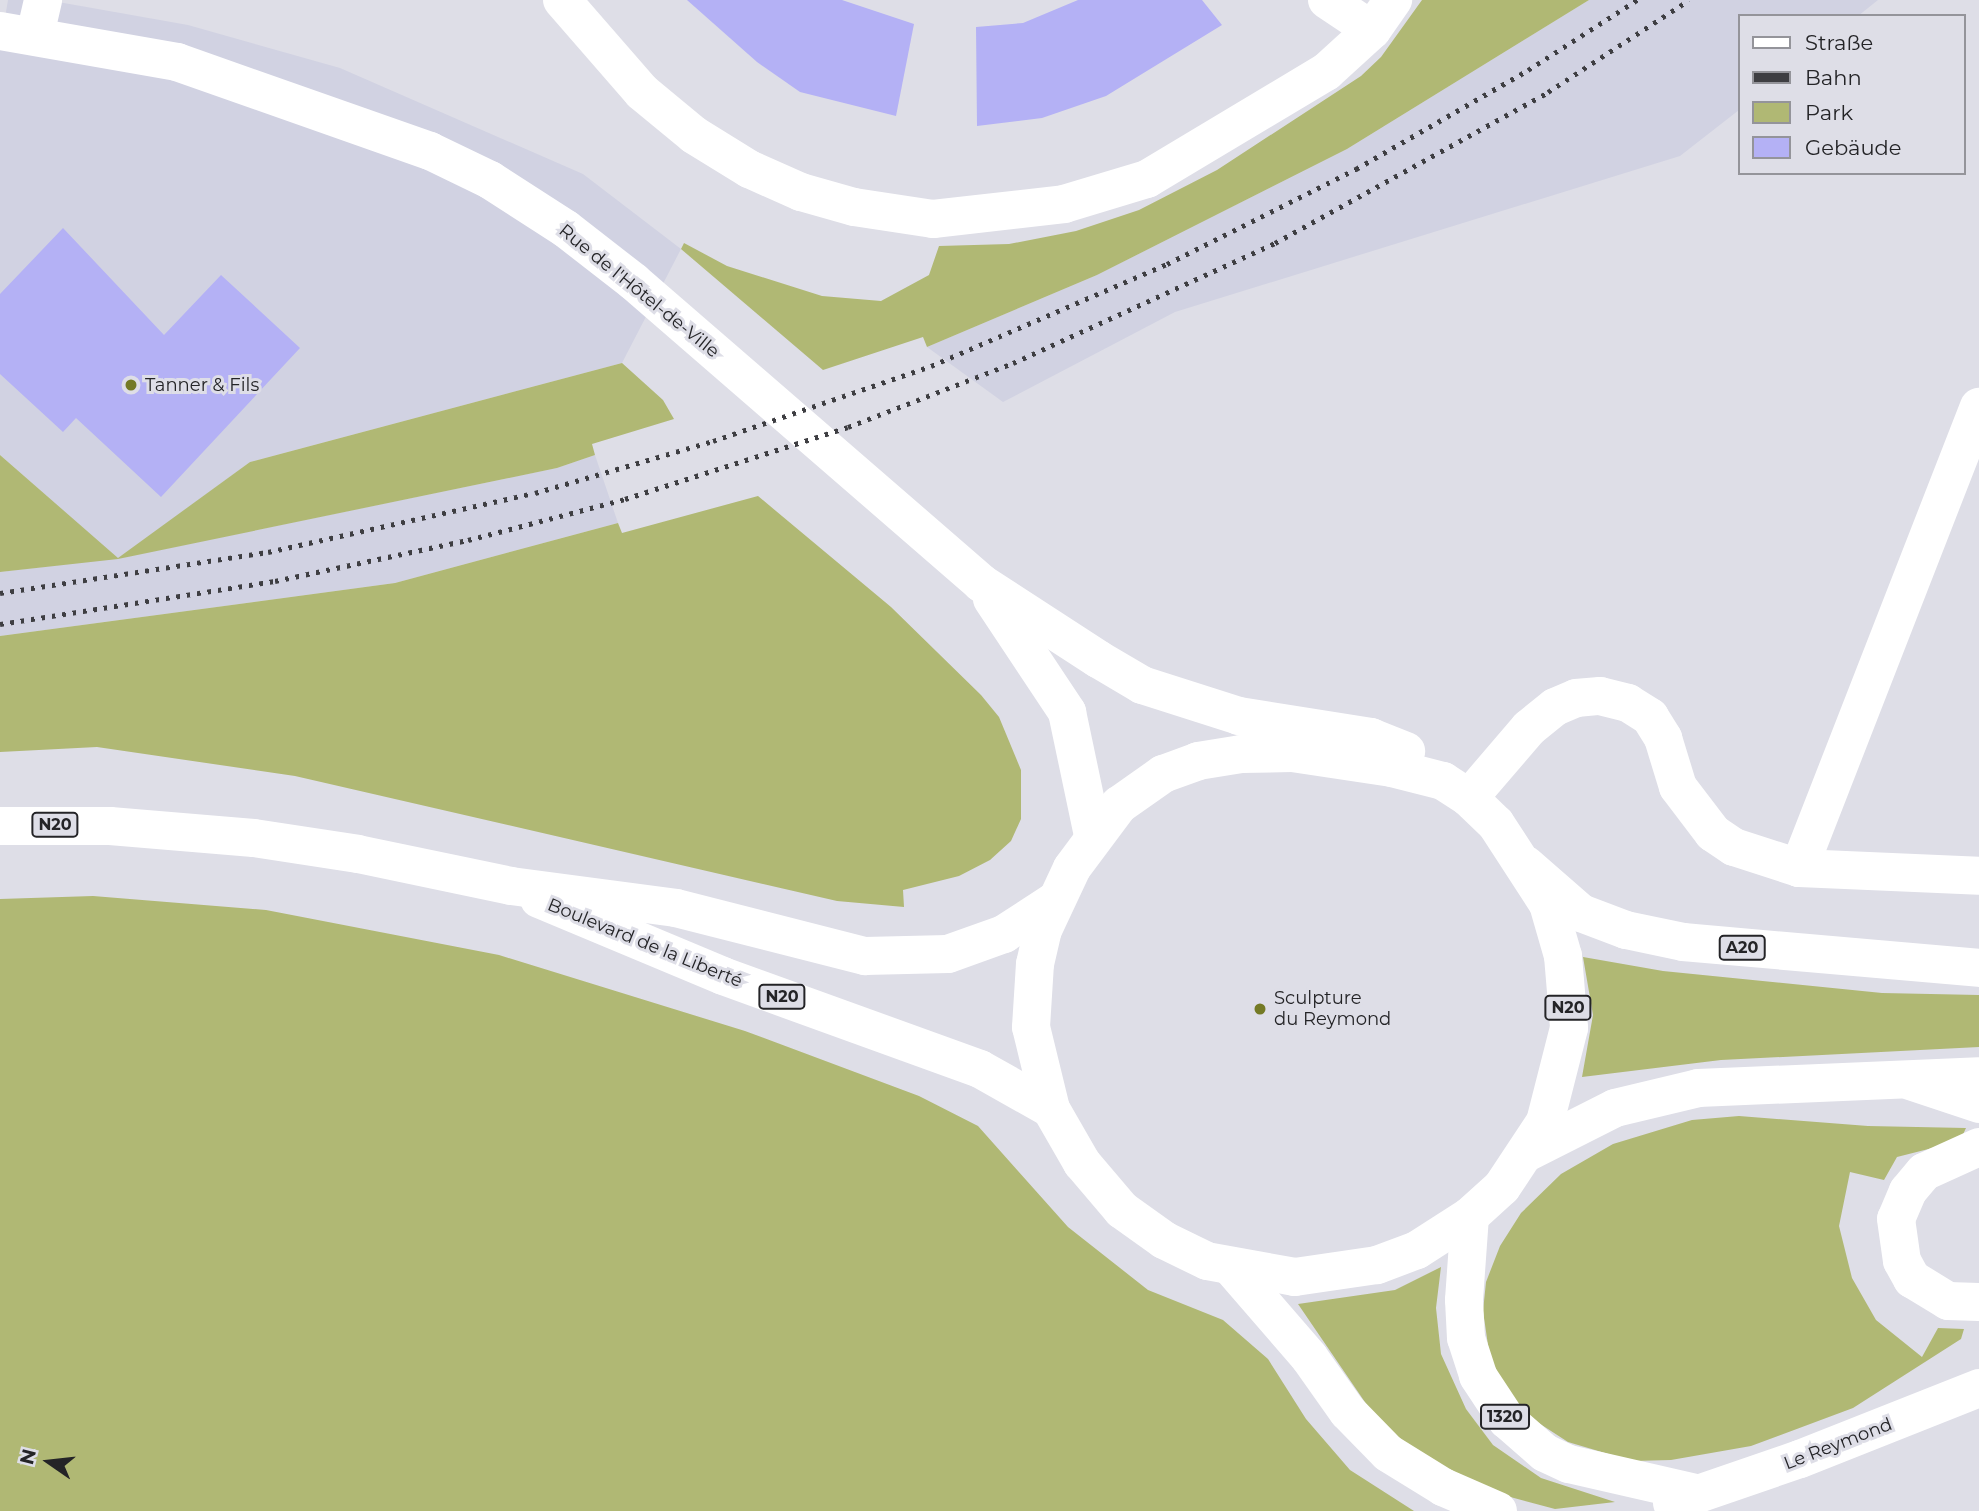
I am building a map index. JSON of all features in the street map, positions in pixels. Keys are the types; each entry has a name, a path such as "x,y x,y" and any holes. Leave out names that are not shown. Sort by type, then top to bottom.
{"main road":[{"path":"562,0 642,92 694,135 749,169 801,192 854,207 933,219 1064,204 1147,179 1326,72 1382,15 1327,0"},
{"name":"Rue de l'Hôtel-de-Ville","path":"26,22 177,62 430,151 490,180 566,229 634,282 981,583 1142,685 1239,716 1371,737 1397,746 1456,790"},
{"path":"1799,868 1979,408"},
{"name":"Rue de l'Hôtel-de-Ville","path":"981,583 1067,712 1093,835"},
{"path":"1456,790 1555,707 1576,698 1600,696 1628,703 1650,717 1663,738 1678,787 1713,833 1762,859 1799,868 1979,876"},
{"name":"N20","path":"1241,754 1341,759 1456,790 1526,865 1548,904 1563,956 1569,1017 1556,1093 1528,1152 1502,1187 1470,1216 1417,1250 1377,1265 1295,1277 1232,1268 1187,1253 1122,1210 1082,1163 1051,1109 1033,1038 1032,992 1043,930 1056,900 1093,835 1119,805 1163,774 1241,754"},
{"name":"Boulevard de la Liberté","path":"0,826 110,826 254,838 358,853 511,886 639,901 737,921 865,956 903,958 948,954 1004,934 1056,900"},
{"name":"A20","path":"1526,865 1581,913 1626,930 1696,943 1979,968"},
{"name":"Boulevard de la Liberté","path":"511,886 699,967 980,1069 1051,1109"},
{"path":"1528,1152 1615,1108 1656,1095 1698,1088 1979,1076"},
{"path":"1910,1081 1979,1104"},
{"path":"1979,1146 1924,1172 1908,1191 1896,1219 1897,1241 1912,1279 1948,1301 1979,1302"},
{"name":"1320","path":"1470,1216 1464,1300 1466,1338 1478,1376 1507,1420 1545,1452 1569,1464 1698,1502"},
{"path":"1232,1268 1374,1440 1419,1474 1498,1511"},
{"name":"Le Reymond","path":"1698,1502 1979,1388"},
{"name":"1320","path":"1654,1511 1698,1502"}],"shaded area":[{"path":"8,0 47,0 188,25 340,68 583,174 681,249 622,363 250,462 120,558 557,468 595,455 618,523 395,583 0,636 0,572 117,558 0,455 0,47"},
{"path":"1589,0 1878,0 1860,14 1738,14 1738,111 1680,156 1175,312 1003,402 927,347 1097,275 1347,149"}],"green space":[{"path":"1422,0 1589,0 1347,149 1097,275 927,347 923,337 823,370 681,249 684,243 727,266 822,296 881,301 929,275 939,246 1009,244 1076,231 1139,210 1217,170 1361,76 1381,57"},
{"path":"622,363 663,400 674,419 592,444 595,455 557,468 118,559 0,572 0,455 118,558 250,462"},
{"path":"758,496 891,607 981,695 999,717 1021,770 1021,819 1011,841 990,860 959,876 903,890 904,907 837,901 295,776 97,747 0,752 0,636 395,583 618,523 622,533"},
{"path":"93,896 266,910 499,955 745,1031 919,1096 978,1126 1068,1227 1148,1290 1223,1320 1268,1359 1306,1419 1350,1470 1414,1511 0,1511 0,899"},
{"path":"1583,957 1663,971 1882,993 1979,995 1979,1047 1721,1060 1582,1077 1593,1015"},
{"path":"1739,1116 1868,1126 1966,1128 1960,1141 1897,1157 1884,1180 1850,1172 1839,1226 1852,1278 1876,1320 1922,1357 1938,1328 1964,1329 1961,1339 1853,1408 1751,1446 1671,1460 1632,1461 1568,1442 1520,1411 1498,1377 1489,1352 1483,1311 1486,1282 1500,1246 1521,1213 1561,1174 1613,1144 1692,1120"},
{"path":"1441,1267 1436,1308 1441,1354 1466,1409 1493,1445 1541,1478 1615,1502 1555,1509 1503,1495 1413,1454 1371,1411 1298,1304 1395,1290"}],"building":[{"path":"687,0 842,0 914,24 896,116 800,92 757,62"},
{"path":"1078,0 1202,0 1222,25 1106,96 1042,118 977,126 976,27 1023,23"},
{"path":"63,228 164,335 221,275 300,348 161,497 76,418 63,432 0,374 0,294"}],"railway":[{"path":"0,593 268,552 535,493 713,441 931,366 1167,264 1356,169 1528,70 1637,0"},
{"path":"0,624 275,581 468,540 625,499 848,427 1013,363 1275,243 1548,92 1689,0"}],"place":[{"name":"Tanner & Fils","path":"131,385"},
{"name":"Sculpture du Reymond","path":"1260,1009"}]}
